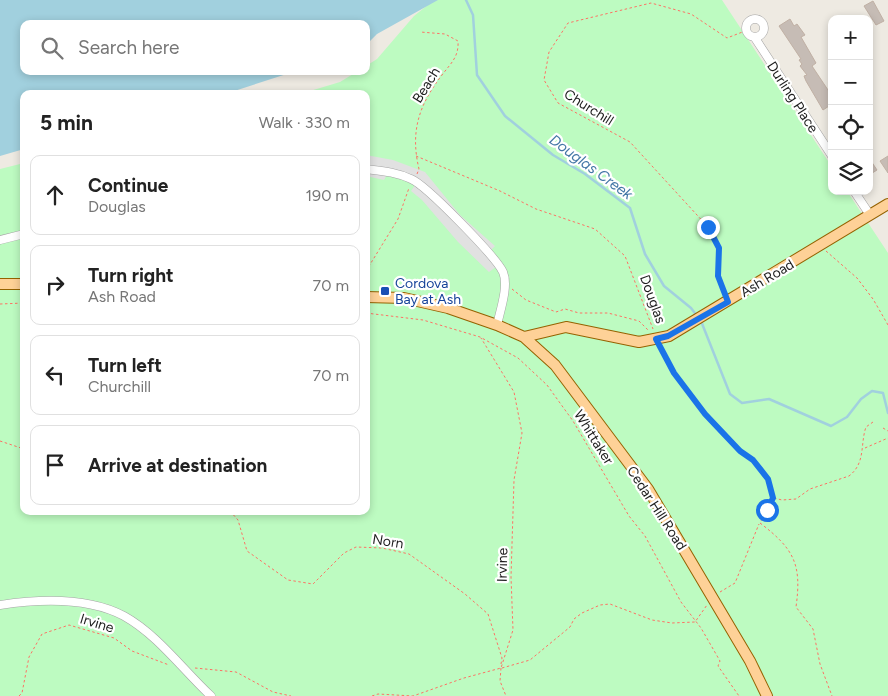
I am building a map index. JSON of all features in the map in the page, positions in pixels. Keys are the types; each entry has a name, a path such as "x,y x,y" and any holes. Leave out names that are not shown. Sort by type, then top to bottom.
{"main road":[{"name":"Ash Road","path":"524,337 566,327 639,342 668,336 728,302 888,204"},
{"path":"0,284 20,284"},
{"name":"Cedar Hill Road","path":"370,297 404,298 448,308 524,337 555,365 648,489 713,597 767,696"}],"street":[{"path":"746,31 746,25 750,20 756,19 761,22 764,30 761,36 755,38"},
{"name":"Durling Place","path":"746,31 749,36 755,38 828,150"},
{"path":"370,169 390,171 413,179 483,246 503,273 505,284 497,326"},
{"path":"857,195 870,215"},
{"path":"0,240 20,235"},
{"path":"0,605 66,601 123,616 147,634 211,696"}],"path":[{"name":"Churchill","path":"728,302 718,276 719,248 708,227 630,142 558,103 544,80 549,52 568,23 651,3 691,14 727,38 746,31"},
{"name":"Beach","path":"370,264 398,219 413,179 419,169 416,156 416,123 422,106 444,72 455,60 459,50 458,41 446,34 420,32"},
{"name":"Douglas","path":"416,156 500,191 536,209 595,229 625,256 640,290 656,339 674,373 705,414 740,451 753,460 768,479 773,498"},
{"path":"821,245 829,256 857,278 888,325"},
{"path":"505,284 526,300 556,312 565,309 579,313 608,313 638,321 656,339"},
{"path":"0,304 20,304"},
{"name":"Whittaker","path":"370,313 423,320 480,337 518,358 547,385 573,421 629,516 645,536 720,661 718,666 739,696"},
{"name":"Irvine","path":"480,337 514,392 522,433 514,480 511,577 513,630 501,668"},
{"path":"372,696 413,696 464,678 530,660 570,627 574,619 600,605 610,604 652,620 672,623 695,622 713,597 735,582 760,523 773,498 782,500 796,499 810,489 849,476 854,472 864,448 866,427 873,422"},
{"path":"883,428 888,431"},
{"path":"864,448 888,438"},
{"path":"0,441 20,448"},
{"name":"Norn","path":"234,515 238,520 247,551 288,580 314,584 344,553 356,547 382,548 409,554 465,594 488,614 502,658 500,681 506,696"},
{"path":"760,523 788,548 799,574 796,607 813,629 820,664 832,696"},
{"name":"Irvine","path":"19,696 22,693 29,657 42,634 69,626 114,638 132,652 156,662 183,669 207,668 236,672 273,692 291,696"}],"green space":[{"path":"434,0 722,0 828,161 828,195 850,195 888,253 888,696 0,696 0,169 20,164 20,515 370,515 370,90 313,90 340,82 351,75 370,75 370,63 377,59 414,16"}],"shaded area":[{"path":"370,156 393,160 425,172 460,215 495,246 490,251 500,264 489,272 458,242 422,200 411,191 415,185 388,173 384,180 370,177"}],"water":[{"path":"0,0 438,0 377,34 370,41 370,20 20,20 20,75 284,75 237,90 20,90 20,150 0,156"}],"building":[{"path":"873,1 884,21 876,25 873,20 873,15 870,15 864,6"},
{"path":"790,19 794,26 797,24 805,35 801,37 816,63 812,66 828,90 828,107 823,110 806,81 804,76 807,75 800,66 802,64 799,60 801,59 779,26"},
{"path":"888,156 888,173 880,161"},
{"path":"873,164 877,170 873,172"}],"waterway":[{"name":"Douglas Creek","path":"466,0 473,15 477,75 505,116 553,155 585,174 630,208 645,254 664,286 691,308 697,316"},
{"name":"Douglas Creek","path":"701,321 730,394 742,403 769,399 831,426 847,417 861,399 872,391 883,393 888,413"}],"place":[{"name":"Cordova Bay at Ash","path":"385,291"}],"route":[{"path":"708,227 719,248 718,276 728,302 668,336 656,339 674,373 705,414 740,451 753,460 768,479 772,487 773,498 767,510"}]}
